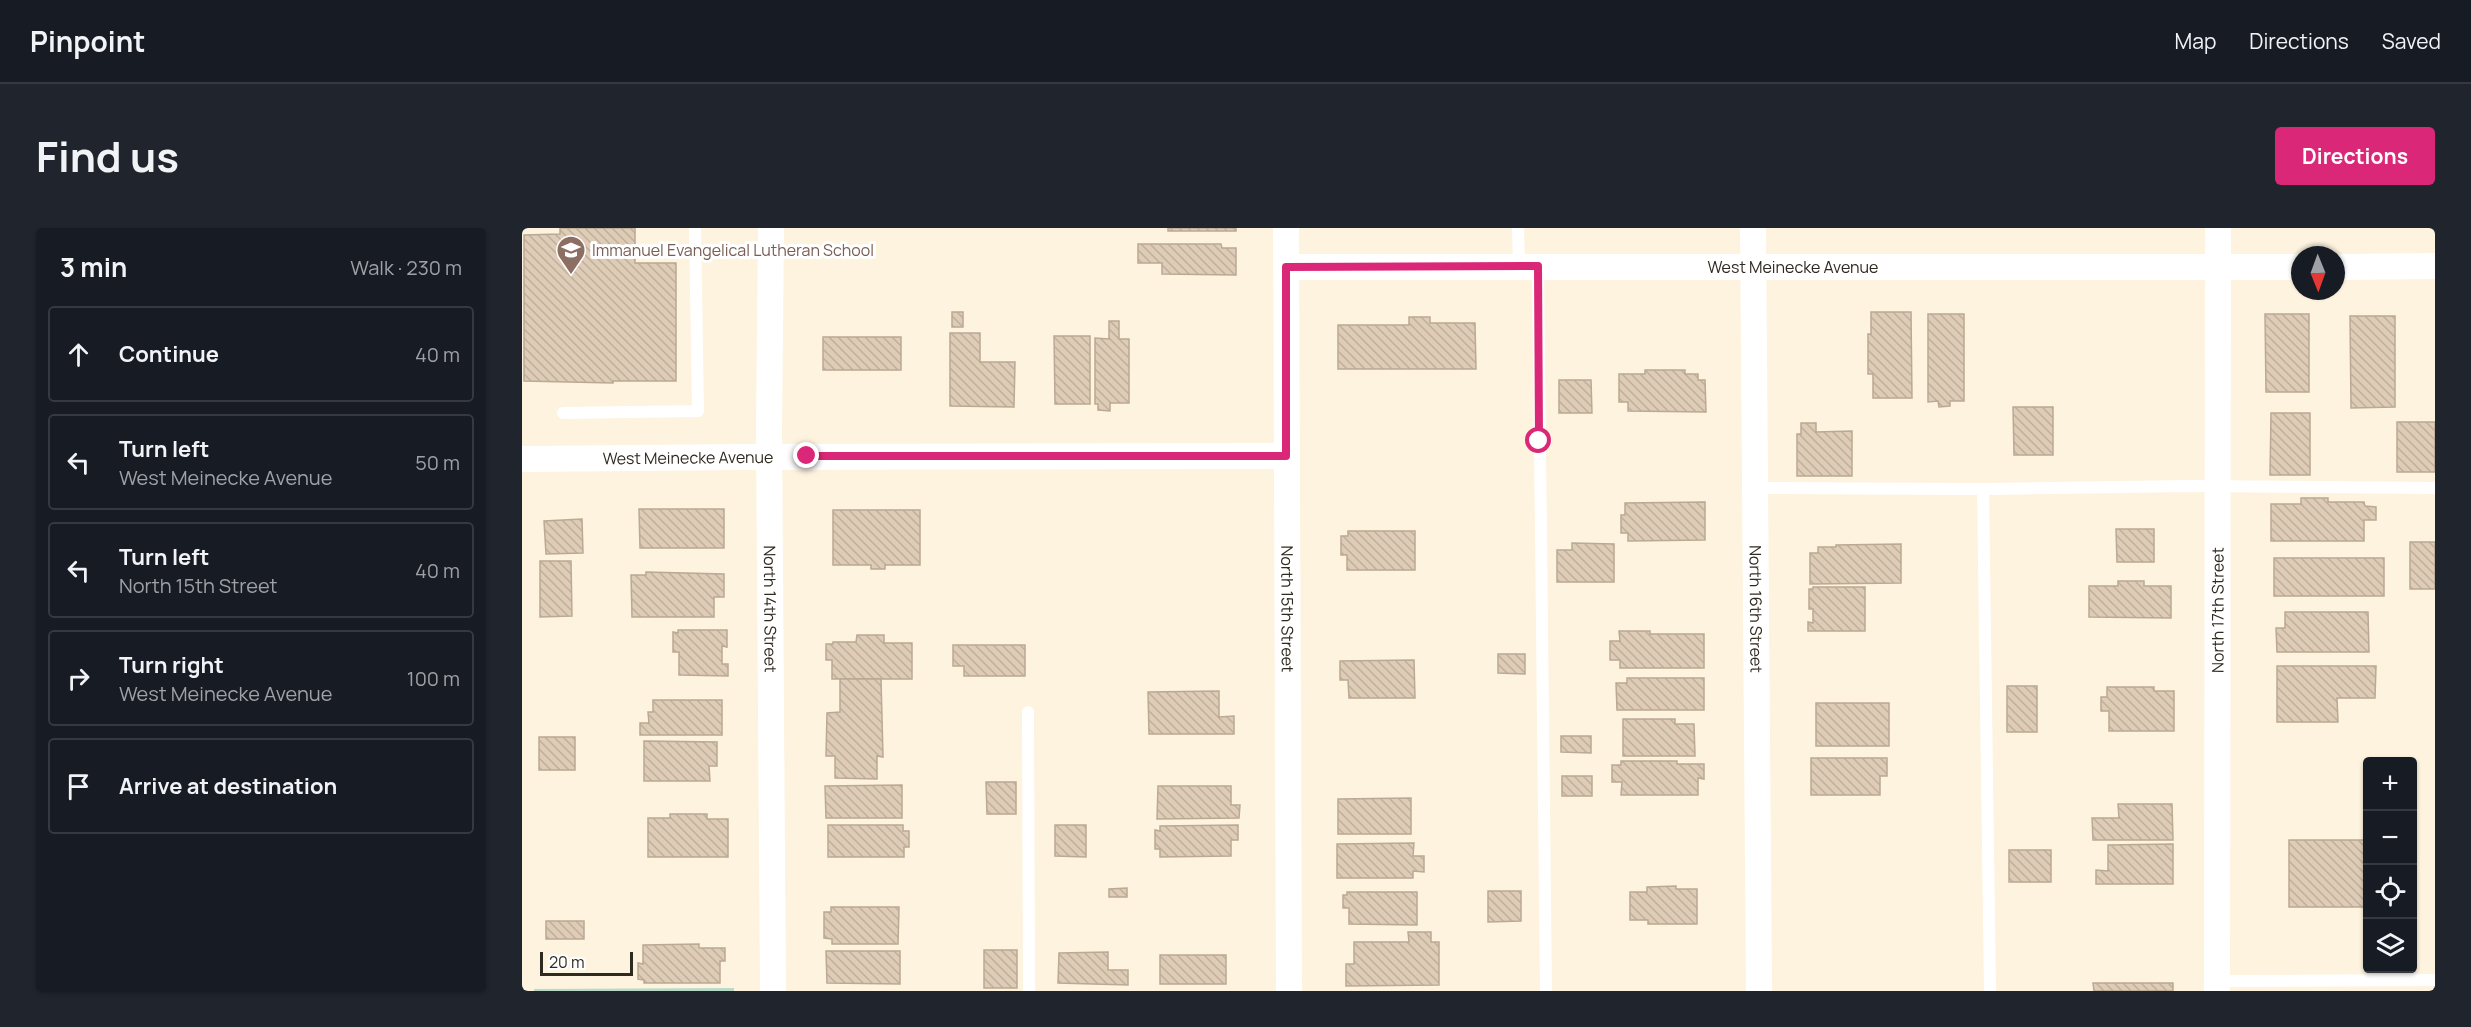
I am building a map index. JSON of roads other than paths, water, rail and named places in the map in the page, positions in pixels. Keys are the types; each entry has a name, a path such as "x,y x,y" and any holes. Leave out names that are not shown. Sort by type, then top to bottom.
{"street":[{"name":"North 14th Street","path":"771,228 769,457 773,991"},
{"name":"North 15th Street","path":"1286,228 1289,991"},
{"name":"North 16th Street","path":"1753,228 1759,991"},
{"name":"North 17th Street","path":"2217,986 2218,228"},
{"path":"2345,267 2435,266"},
{"name":"West Meinecke Avenue","path":"1286,267 2291,267"},
{"name":"West Meinecke Avenue","path":"522,459 1286,456"}],"lane":[{"path":"563,413 698,411 695,228"},
{"path":"1518,228 1528,266 1546,991"},
{"path":"1755,488 1983,489 2217,486 2435,488"},
{"path":"1983,489 1990,991"},
{"path":"1028,712 1029,991"},
{"path":"2217,986 2435,980"}],"place":[{"name":"Immanuel Evangelical Lutheran School","path":"571,276"}]}
